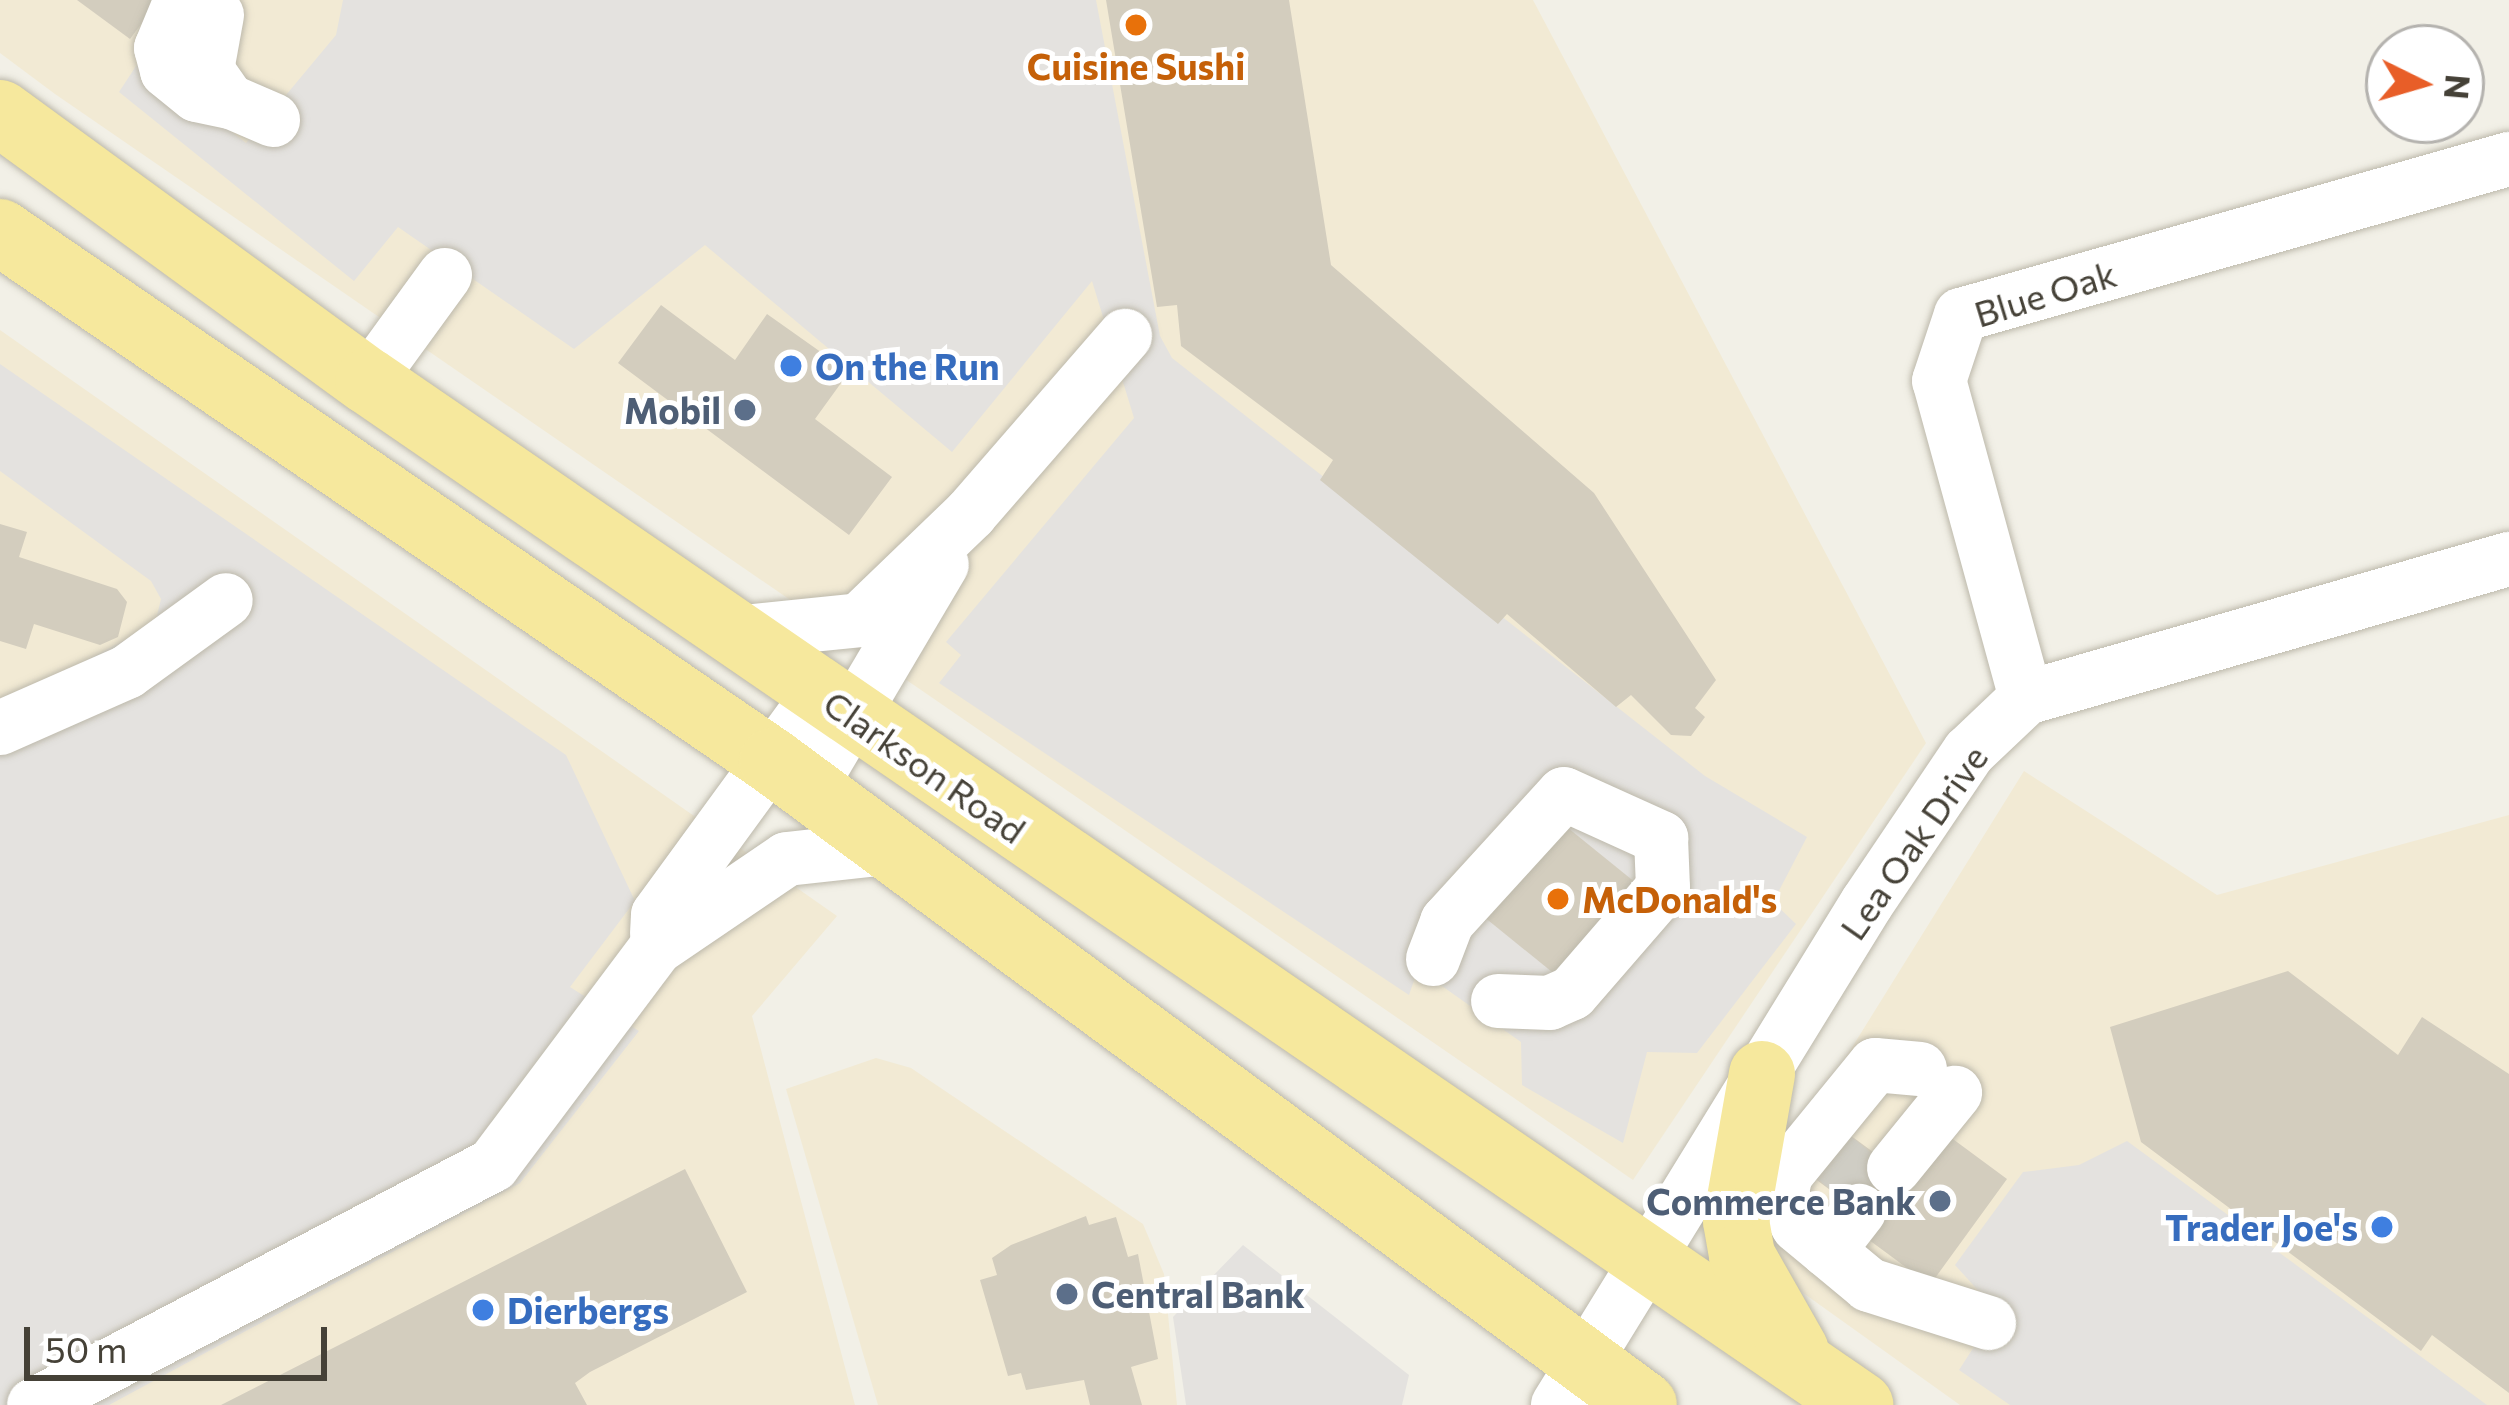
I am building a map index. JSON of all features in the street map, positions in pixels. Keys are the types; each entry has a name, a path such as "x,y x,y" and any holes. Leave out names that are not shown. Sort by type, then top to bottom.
{"main road":[{"name":"Clarkson Road","path":"0,113 368,381 1860,1405"},
{"path":"0,232 790,775 1570,1382 1645,1405"},
{"path":"1762,1074 1736,1222 1742,1256 1804,1364"}],"street":[{"path":"199,7 207,70 252,111"},
{"name":"Blue Oak","path":"2026,698 1939,381 1960,315 2509,159"},
{"path":"368,381 446,274"},
{"path":"733,633 860,620 971,513 1125,336"},
{"path":"656,948 658,915 790,775 971,513"},
{"name":"Lea Oak Drive","path":"1570,1382 1969,752 2026,698 2509,559"},
{"path":"0,728 128,673 226,600"},
{"path":"1433,959 1448,922 1564,794 1660,838 1663,888 1572,993 1550,1003 1498,1001"},
{"path":"34,1405 493,1166 656,948 787,859 887,848"},
{"path":"1880,1157 1933,1078 1876,1065 1786,1174 1781,1196 1830,1220 1869,1285 1989,1323"}],"shaded area":[{"path":"0,0 1533,0 1926,743 1633,1180 55,94 0,53"},
{"path":"343,0 1096,0 1160,336 1172,358 1705,776 1807,837 1773,902 1796,924 1697,1053 1647,1052 1623,1143 1522,1085 1521,1042 1418,969 1409,995 939,683 961,655 946,642 1134,418 1092,281 952,452 705,245 574,349 398,227 354,281 119,92 140,60 246,143 336,35"},
{"path":"0,330 837,916 752,1016 855,1405 0,1405"},
{"path":"0,364 566,755 635,901 570,987 639,1031 520,1183 109,1405 0,1405 0,706 155,624 161,599 151,581 0,471"},
{"path":"2024,771 2217,895 2509,815 2509,1405 1960,1405 1771,1270 1762,1192"},
{"path":"876,1058 911,1068 1143,1224 1164,1274 1177,1405 878,1405 786,1089"},
{"path":"2127,1141 2487,1405 2010,1405 1959,1370 1977,1342 1984,1297 1955,1265 2023,1172 2079,1165"},
{"path":"1243,1245 1409,1375 1402,1405 1186,1405 1173,1317"}],"building":[{"path":"77,0 159,0 130,39"},
{"path":"1106,0 1289,0 1331,265 1594,493 1716,680 1695,708 1705,717 1691,736 1671,735 1631,695 1616,707 1507,614 1498,624 1320,480 1333,460 1181,346 1177,305 1157,307"},
{"path":"661,305 735,360 767,314 849,372 815,419 892,477 849,535 618,363"},
{"path":"0,524 27,532 19,557 117,589 127,602 118,637 100,645 34,624 26,649 0,641"},
{"name":"McDonald's","path":"1552,815 1642,888 1565,983 1475,910"},
{"name":"Trader Joe's","path":"2288,971 2398,1055 2422,1017 2509,1074 2509,1393 2432,1335 2421,1351 2141,1142 2110,1027"},
{"name":"Commerce Bank","path":"1839,1127 1907,1177 1942,1131 2007,1179 1930,1285 1865,1237 1873,1222 1806,1172"},
{"path":"685,1169 747,1292 590,1372 575,1383 587,1405 221,1405"},
{"name":"Central Bank","path":"1086,1216 1089,1225 1116,1217 1128,1257 1138,1254 1158,1359 1131,1367 1142,1405 1090,1405 1084,1380 1026,1390 1021,1373 1008,1376 980,1280 997,1275 992,1258 1011,1245"}],"tunnel":[{"path":"1831,1190 1866,1147"}],"place":[{"name":"Cuisine Sushi","path":"1136,25"},
{"name":"On the Run","path":"791,366"},
{"name":"Mobil","path":"745,410"},
{"name":"McDonald's","path":"1558,899"},
{"name":"Commerce Bank","path":"1940,1201"},
{"name":"Trader Joe's","path":"2382,1227"},
{"name":"Central Bank","path":"1067,1294"},
{"name":"Dierbergs","path":"483,1310"}]}
